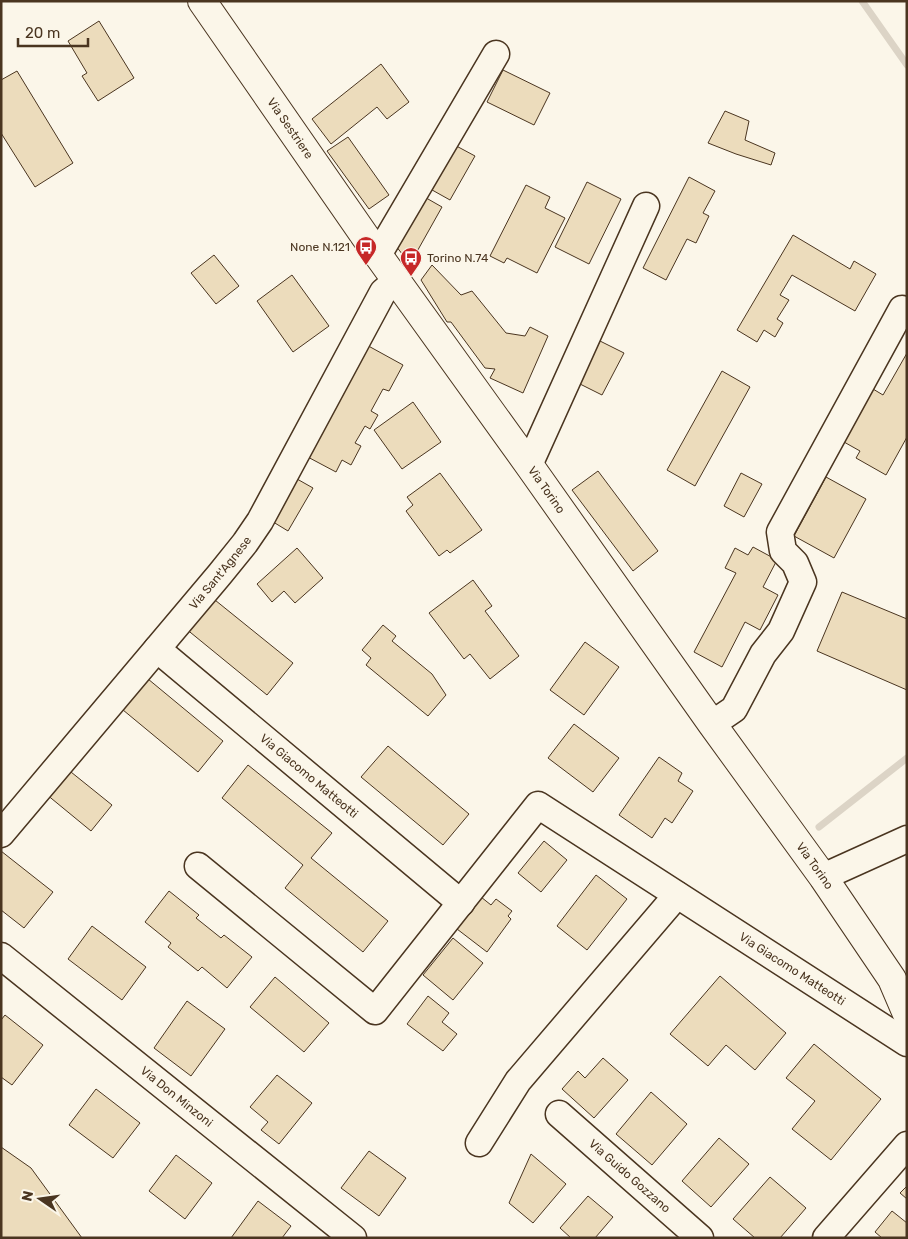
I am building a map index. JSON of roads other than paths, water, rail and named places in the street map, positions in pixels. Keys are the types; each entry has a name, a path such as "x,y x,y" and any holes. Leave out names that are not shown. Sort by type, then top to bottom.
{"main road":[{"name":"Via Sestriere","path":"202,1 378,255"},
{"name":"Via Torino","path":"378,255 823,877 892,979 907,1014"}],"street":[{"path":"378,255 496,54"},
{"path":"529,465 646,206"},
{"name":"Via Sant'Agnese","path":"1,834 244,544 260,521 383,292 396,281"},
{"path":"712,724 734,709 763,654 781,631 803,582 795,563 783,551 780,532 902,309"},
{"name":"Via Giacomo Matteotti","path":"157,649 460,903"},
{"name":"Via Giacomo Matteotti","path":"198,866 375,1011 538,805 907,1043"},
{"path":"823,877 907,838"},
{"path":"479,1143 518,1081 677,895"},
{"name":"Via Don Minzoni","path":"1,956 353,1238"},
{"name":"Via Guido Gozzano","path":"559,1114 700,1238"},
{"path":"826,1238 907,1145"}],"waterway":[{"path":"862,1 907,65"},
{"path":"819,827 907,758"}],"place":[{"name":"None N.121","path":"366,266"},
{"name":"Torino N.74","path":"411,277"}]}
